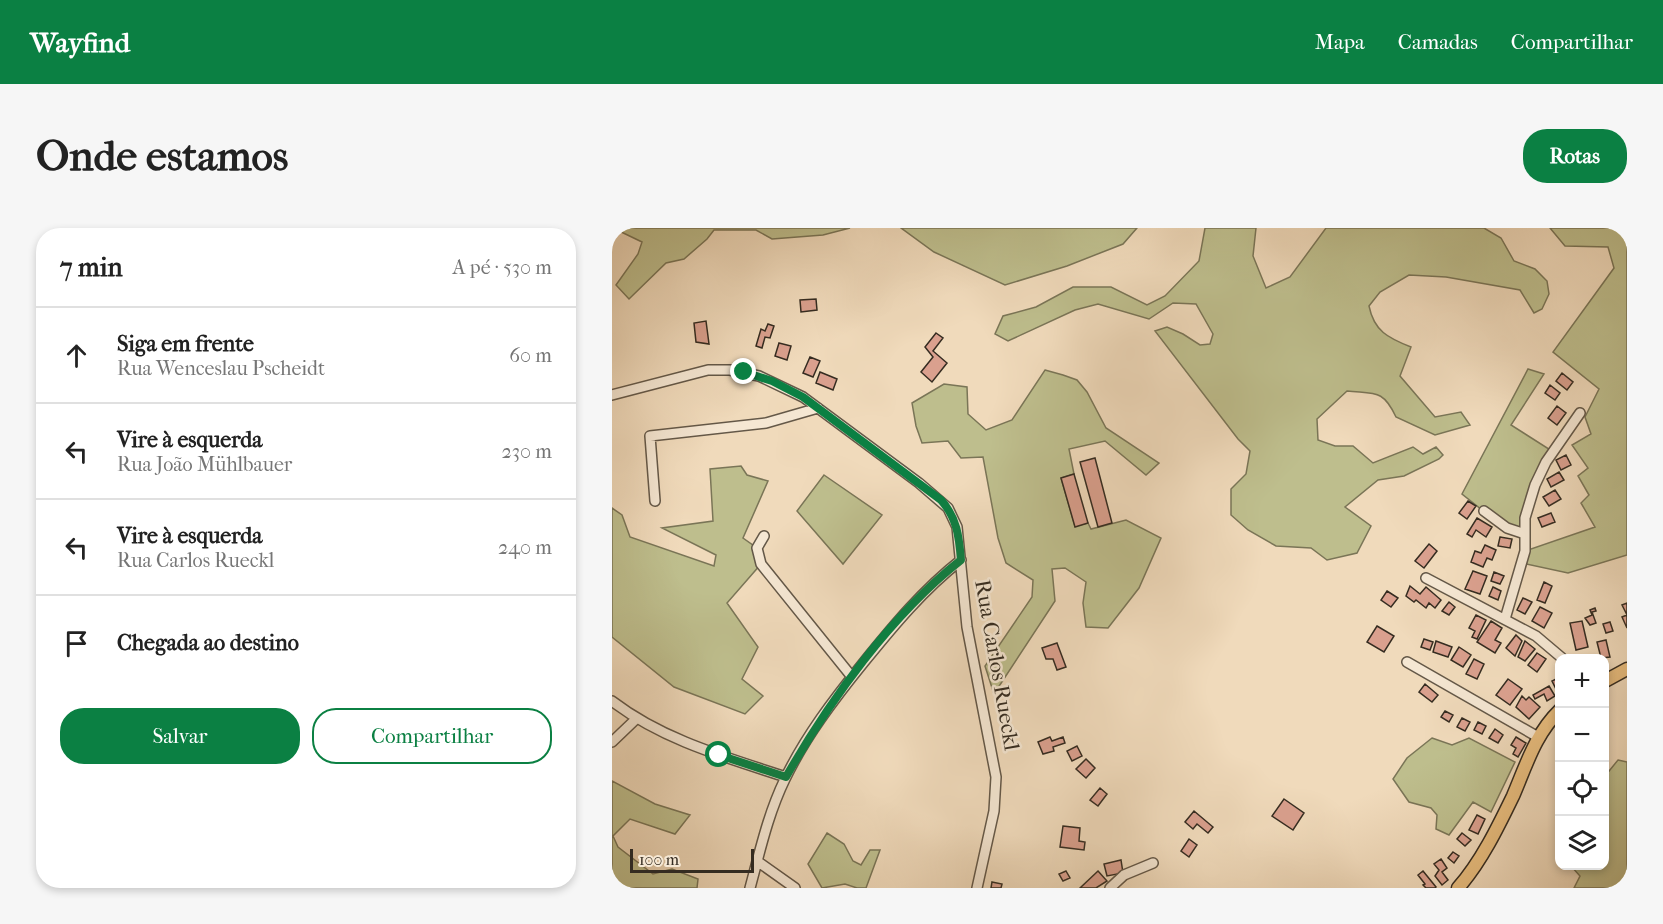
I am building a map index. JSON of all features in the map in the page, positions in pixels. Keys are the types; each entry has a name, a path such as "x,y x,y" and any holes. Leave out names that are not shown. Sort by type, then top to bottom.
{"main road":[{"path":"1609,679 1627,669"},
{"path":"1458,888 1503,815 1538,737 1555,716"}],"street":[{"name":"Rua Carlos Rueckl","path":"612,394 696,372 730,370 772,381 790,389 818,408 941,500 952,514 957,527 969,637 996,777 994,811 977,888"},
{"path":"656,501 650,436 766,423 818,408"},
{"path":"1505,620 1525,551 1526,511 1540,474 1552,451 1580,414"},
{"path":"1484,511 1507,528 1525,534"},
{"path":"764,536 757,548 761,564 852,677"},
{"path":"750,888 767,826 786,777 818,723 852,677 913,603 929,586 961,560"},
{"path":"1426,578 1545,641 1558,654"},
{"path":"1407,662 1538,737"},
{"path":"612,701 636,718 678,740 786,777"},
{"path":"612,742 636,718"},
{"path":"757,861 795,888"},
{"path":"1110,888 1124,875 1153,863"}],"green space":[{"path":"613,228 850,228 823,235 772,239 756,230 714,230 684,259 666,263 629,299 616,285 638,254 642,242"},
{"path":"901,228 1137,228 1123,244 1067,266 1005,285 934,252"},
{"path":"1205,228 1256,228 1253,256 1266,288 1290,277 1326,228 1484,228 1501,238 1514,261 1535,269 1547,281 1549,294 1542,309 1534,313 1520,290 1446,277 1409,275 1380,292 1369,306 1378,328 1395,340 1411,347 1400,376 1435,417 1461,412 1470,425 1435,435 1396,417 1382,397 1371,393 1347,391 1317,419 1318,440 1335,446 1353,446 1373,463 1413,447 1423,454 1436,447 1443,455 1404,476 1378,480 1345,507 1371,526 1357,553 1327,560 1311,548 1276,546 1248,530 1231,515 1231,489 1246,474 1250,451 1238,439 1155,331 1167,327 1200,345 1210,344 1213,334 1196,304 1173,303 1149,319 1098,304 1075,310 1008,341 995,334 1003,316 1036,307 1073,287 1111,287 1147,305 1165,296 1199,261"},
{"path":"1550,228 1627,228 1627,555 1568,573 1522,563 1525,551 1595,527 1581,503 1589,495 1578,476 1588,468 1572,445 1591,434 1585,417 1599,389 1553,352 1614,268 1608,247 1565,246"},
{"path":"1528,369 1544,374 1511,425 1552,451 1546,462 1525,534 1487,514 1462,494"},
{"path":"1045,370 1077,380 1087,392 1106,428 1159,463 1146,475 1105,441 1069,449 1074,474 1061,478 1075,526 1088,523 1091,529 1126,520 1161,538 1139,588 1108,628 1086,627 1083,603 1086,582 1065,568 1052,569 1055,601 994,694 985,666 1032,597 1033,580 1006,563 998,538 983,457 961,458 948,441 922,443 912,403 944,384 967,387 968,414 986,430 1012,420"},
{"path":"741,466 747,475 768,481 743,538 757,548 761,564 727,603 758,647 742,679 763,696 745,714 674,687 612,637 612,508 622,515 630,537 714,566 716,555 662,528 713,521 710,469"},
{"path":"824,475 882,515 843,564 797,511"},
{"path":"1432,738 1452,745 1469,738 1515,762 1491,812 1473,802 1449,835 1436,829 1437,815 1431,808 1409,802 1393,779 1407,758"},
{"path":"1618,760 1627,762 1627,888 1574,888 1580,876 1575,870 1609,870 1609,771"},
{"path":"612,781 655,804 690,815 675,834 630,819 613,836 618,847 653,874 672,869 698,879 697,888 612,888"},
{"path":"827,833 844,844 853,861 861,865 870,850 880,850 866,888 845,884 822,888 808,864"}],"building":[{"path":"816,299 817,310 801,312 800,300"},
{"path":"706,321 709,344 696,342 694,323"},
{"path":"768,324 774,326 770,338 765,337 762,348 756,346 761,329 765,331"},
{"path":"936,333 943,338 933,351 947,363 932,382 921,372 933,357 925,347"},
{"path":"779,343 791,346 787,360 775,356"},
{"path":"810,357 820,361 813,377 803,373"},
{"path":"820,372 837,379 833,390 816,383"},
{"path":"1562,373 1573,382 1567,390 1556,381"},
{"path":"1550,385 1560,393 1555,400 1545,393"},
{"path":"1557,406 1566,413 1557,425 1548,418"},
{"path":"1566,455 1571,465 1561,470 1556,460"},
{"path":"1095,458 1112,523 1098,527 1080,462"},
{"path":"1559,472 1564,480 1551,487 1547,479"},
{"path":"1074,474 1088,523 1075,527 1061,478"},
{"path":"1555,490 1561,499 1549,506 1543,497"},
{"path":"1468,501 1476,506 1467,519 1459,513"},
{"path":"1551,513 1555,522 1542,527 1538,518"},
{"path":"1477,518 1492,527 1486,537 1476,530 1472,537 1467,534"},
{"path":"1500,537 1512,539 1510,548 1498,546"},
{"path":"1429,544 1437,551 1424,568 1415,561"},
{"path":"1485,545 1496,550 1492,560 1487,558 1483,567 1471,562 1475,551 1481,553"},
{"path":"1473,571 1487,576 1480,594 1465,589"},
{"path":"1494,572 1504,576 1500,584 1491,581"},
{"path":"1544,582 1552,586 1545,603 1537,600"},
{"path":"1410,586 1420,594 1426,587 1441,600 1435,608 1429,603 1426,608 1406,596"},
{"path":"1493,587 1501,591 1498,600 1489,596"},
{"path":"1387,591 1398,598 1391,607 1381,600"},
{"path":"1523,598 1532,602 1525,614 1517,610"},
{"path":"1449,602 1455,607 1449,615 1442,611"},
{"path":"1627,603 1627,615 1622,605"},
{"path":"1540,607 1552,613 1544,628 1532,621"},
{"path":"1595,608 1596,611 1592,612 1596,623 1590,625 1585,618 1592,615 1590,610"},
{"path":"1476,615 1486,620 1477,639 1472,637 1475,631 1469,628"},
{"path":"1627,615 1627,628 1622,617"},
{"path":"1491,621 1502,628 1495,640 1501,643 1495,653 1477,642"},
{"path":"1582,621 1588,647 1576,650 1570,623"},
{"path":"1610,622 1613,631 1606,633 1603,624"},
{"path":"1377,626 1394,636 1384,652 1367,642"},
{"path":"1516,635 1522,641 1515,656 1506,648"},
{"path":"1424,639 1433,642 1430,650 1421,647"},
{"path":"1606,640 1610,657 1609,654 1600,654 1597,642"},
{"path":"1436,641 1452,647 1448,657 1433,652"},
{"path":"1525,641 1535,649 1525,661 1518,657"},
{"path":"1057,643 1066,667 1057,670 1053,659 1046,659 1042,648"},
{"path":"1459,647 1471,655 1463,667 1451,660"},
{"path":"1537,653 1546,659 1537,672 1528,665"},
{"path":"1474,659 1484,664 1477,679 1466,674"},
{"path":"1508,679 1522,689 1510,705 1496,695"},
{"path":"1425,684 1438,695 1432,702 1419,692"},
{"path":"1549,686 1555,696 1547,701 1544,694 1535,699 1533,695"},
{"path":"1522,696 1526,700 1529,697 1540,707 1529,719 1516,707"},
{"path":"1445,711 1453,715 1449,722 1441,717"},
{"path":"1462,718 1470,722 1465,731 1457,727"},
{"path":"1478,722 1486,726 1482,734 1474,730"},
{"path":"1495,729 1503,735 1498,743 1489,738"},
{"path":"1050,737 1052,741 1063,737 1065,743 1053,747 1054,751 1043,754 1038,742"},
{"path":"1516,737 1526,743 1518,757 1513,754 1516,748 1511,745"},
{"path":"1077,746 1082,756 1072,761 1067,751"},
{"path":"1086,759 1095,768 1086,778 1076,769"},
{"path":"1100,788 1107,794 1098,806 1090,800"},
{"path":"1284,799 1304,813 1293,830 1272,816"},
{"path":"1194,811 1213,827 1208,833 1197,824 1193,829 1185,822"},
{"path":"1477,815 1485,819 1478,834 1469,830"},
{"path":"1063,826 1080,828 1079,841 1085,842 1084,850 1060,847"},
{"path":"1462,833 1471,840 1465,846 1457,839"},
{"path":"1189,839 1197,845 1189,857 1181,851"},
{"path":"1453,852 1459,856 1454,863 1448,858"},
{"path":"1441,859 1447,868 1442,872 1448,880 1442,885 1435,876 1439,870 1434,864"},
{"path":"1121,860 1123,873 1107,876 1104,864"},
{"path":"1066,871 1070,878 1063,881 1059,874"},
{"path":"1098,871 1107,881 1096,888 1080,888"},
{"path":"1423,871 1435,888 1426,888 1423,885 1425,884 1418,875"},
{"path":"992,882 1002,884 1001,888 991,888"}],"route":[{"path":"719,755 786,777 829,707 893,626 929,586 961,560 955,520 941,500 803,397 772,381 744,372"}]}
